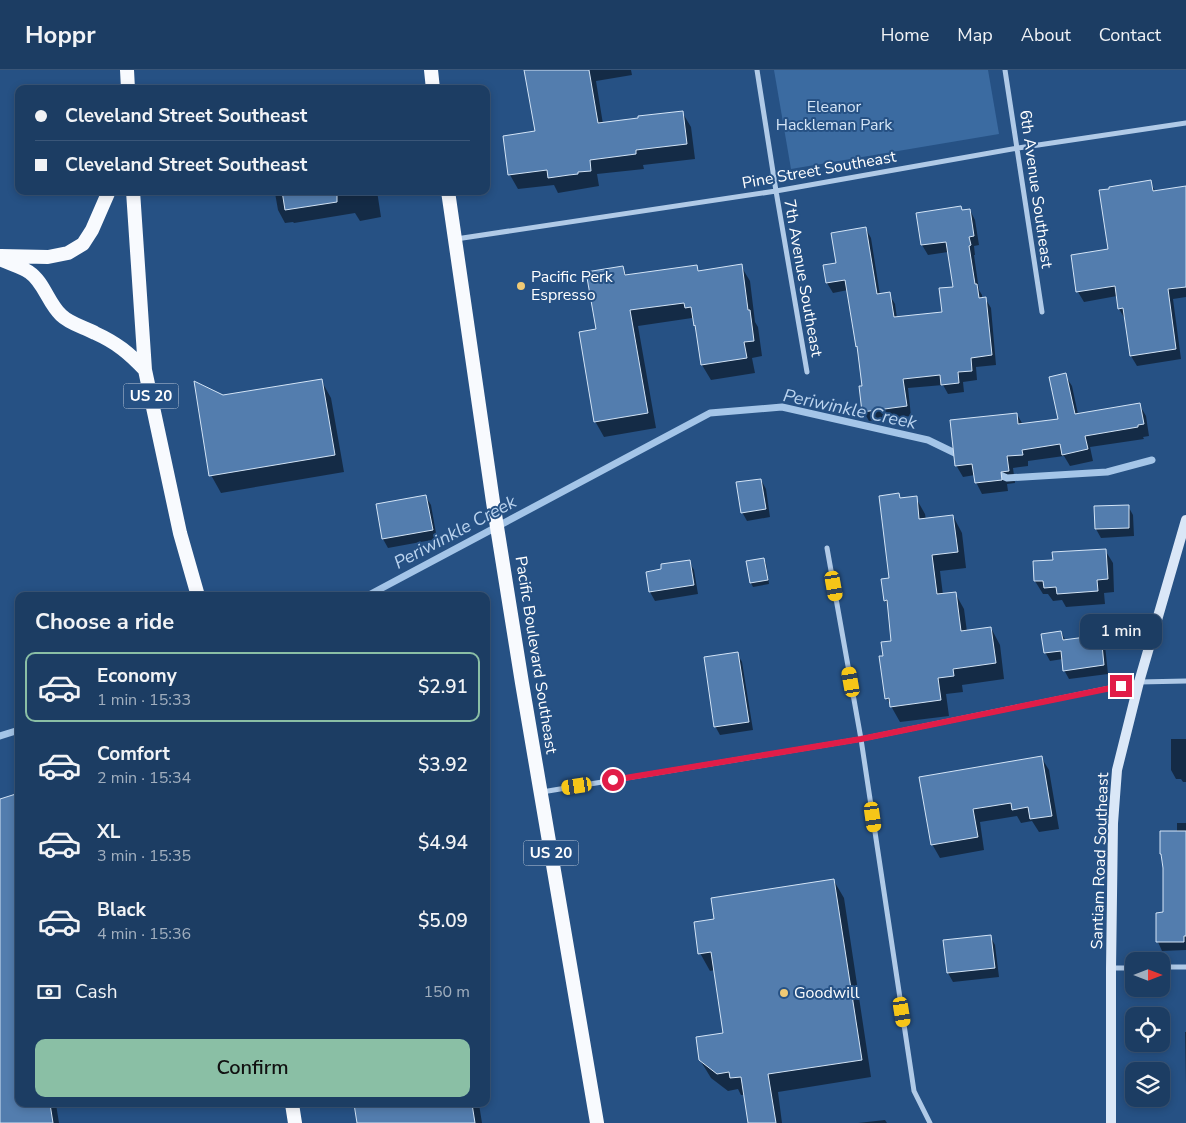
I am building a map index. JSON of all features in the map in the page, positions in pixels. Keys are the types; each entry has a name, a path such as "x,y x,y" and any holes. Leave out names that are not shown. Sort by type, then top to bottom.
{"highway":[{"path":"127,70 128,85"},
{"path":"431,70 433,85"},
{"path":"0,258 48,257 68,253 84,244 106,195"},
{"name":"US 20","path":"133,195 145,370 180,533 197,592"},
{"name":"Pacific Boulevard Southeast","path":"449,195 493,502 597,1123"},
{"path":"0,258 29,272 42,286 61,315 72,323 114,342 131,354 145,370"},
{"path":"293,1107 296,1123"}],"main road":[{"name":"Santiam Road Southeast","path":"1111,1123 1113,823 1117,770 1139,682 1186,520"}],"street":[{"name":"7th Avenue Southeast","path":"757,70 807,372"},
{"name":"6th Avenue Southeast","path":"1005,70 1042,312"},
{"name":"Pine Street Southeast","path":"455,239 776,191 1018,148 1186,123"},
{"path":"827,548 861,739 914,1091 930,1123"},
{"path":"541,792 861,739 1139,682 1186,681"},
{"path":"1170,967 1186,967"},
{"path":"1111,968 1125,968"}],"green space":[{"name":"Eleanor Hackleman Park","path":"774,70 988,70 999,134 791,169"}],"building":[{"path":"524,70 589,70 598,123 683,111 687,144 636,150 636,154 590,160 591,171 578,172 578,174 548,178 547,170 508,175 503,136 535,131"},
{"path":"1151,180 1153,191 1186,186 1186,287 1168,289 1176,349 1130,356 1123,308 1118,309 1115,286 1076,292 1071,255 1108,249 1099,190"},
{"path":"283,195 337,195 337,202 285,210"},
{"path":"961,206 962,210 970,209 974,236 969,237 971,245 969,246 979,298 986,297 992,355 971,358 972,371 958,372 959,383 941,385 940,375 903,379 907,406 862,412 859,386 862,386 857,346 845,280 826,283 823,265 836,263 831,233 866,227 877,294 890,292 894,317 942,312 939,288 953,287 946,242 921,245 916,213"},
{"path":"742,264 754,341 744,342 747,358 701,365 691,307 685,308 684,303 630,310 648,413 594,422 579,332 596,329 586,272 623,266 625,275 697,265 698,271"},
{"path":"1066,373 1075,414 1140,403 1144,424 1138,425 1138,427 1085,436 1088,449 1062,455 1060,444 1022,450 1023,455 1007,456 1009,471 1001,472 1002,480 975,483 972,464 955,466 950,420 1017,413 1018,424 1058,419 1049,377"},
{"path":"322,379 335,455 209,476 194,381 223,395"},
{"path":"761,479 766,509 741,513 736,482"},
{"path":"899,493 900,498 917,496 919,519 953,515 958,552 932,555 937,594 956,592 961,631 991,627 996,663 953,669 954,676 938,678 941,700 890,707 889,698 885,699 879,656 883,656 881,642 891,641 887,600 884,601 881,579 889,578 879,496"},
{"path":"426,495 433,530 382,539 376,504"},
{"path":"1129,505 1129,528 1095,529 1094,506"},
{"path":"1106,549 1108,579 1097,580 1098,591 1057,594 1056,587 1044,588 1043,581 1034,581 1033,561 1053,560 1052,552"},
{"path":"764,558 768,580 750,583 746,561"},
{"path":"690,560 694,585 649,592 646,572 661,569 661,564"},
{"path":"1061,631 1063,640 1101,635 1104,665 1063,671 1061,651 1044,653 1041,634"},
{"path":"738,652 749,722 714,727 704,657"},
{"path":"1042,756 1052,816 1030,819 1028,807 1012,810 1011,803 973,809 978,837 931,845 919,777"},
{"path":"15,794 15,1107 50,1107 53,1123 0,1123 0,799"},
{"path":"1160,831 1186,831 1186,936 1184,936 1184,942 1156,942 1156,913 1163,912 1163,868 1160,854"},
{"name":"Goodwill","path":"834,879 862,1060 768,1074 776,1123 748,1123 741,1077 730,1078 729,1072 717,1074 699,1060 696,1037 723,1033 711,952 698,954 694,922 714,919 711,898"},
{"path":"991,935 995,968 947,973 943,940"},
{"path":"354,1107 472,1107 475,1123 357,1123"}],"waterway":[{"name":"Periwinkle Creek","path":"374,592 710,413 782,407 928,440 961,456"},
{"name":"Periwinkle Creek","path":"993,472 1007,478 1107,472 1152,460"},
{"name":"Periwinkle Creek","path":"0,736 15,731"}],"place":[{"name":"Pacific Perk Espresso","path":"521,286"},
{"name":"Goodwill","path":"784,993"}],"route":[{"path":"613,780 861,739 1121,686"}]}
